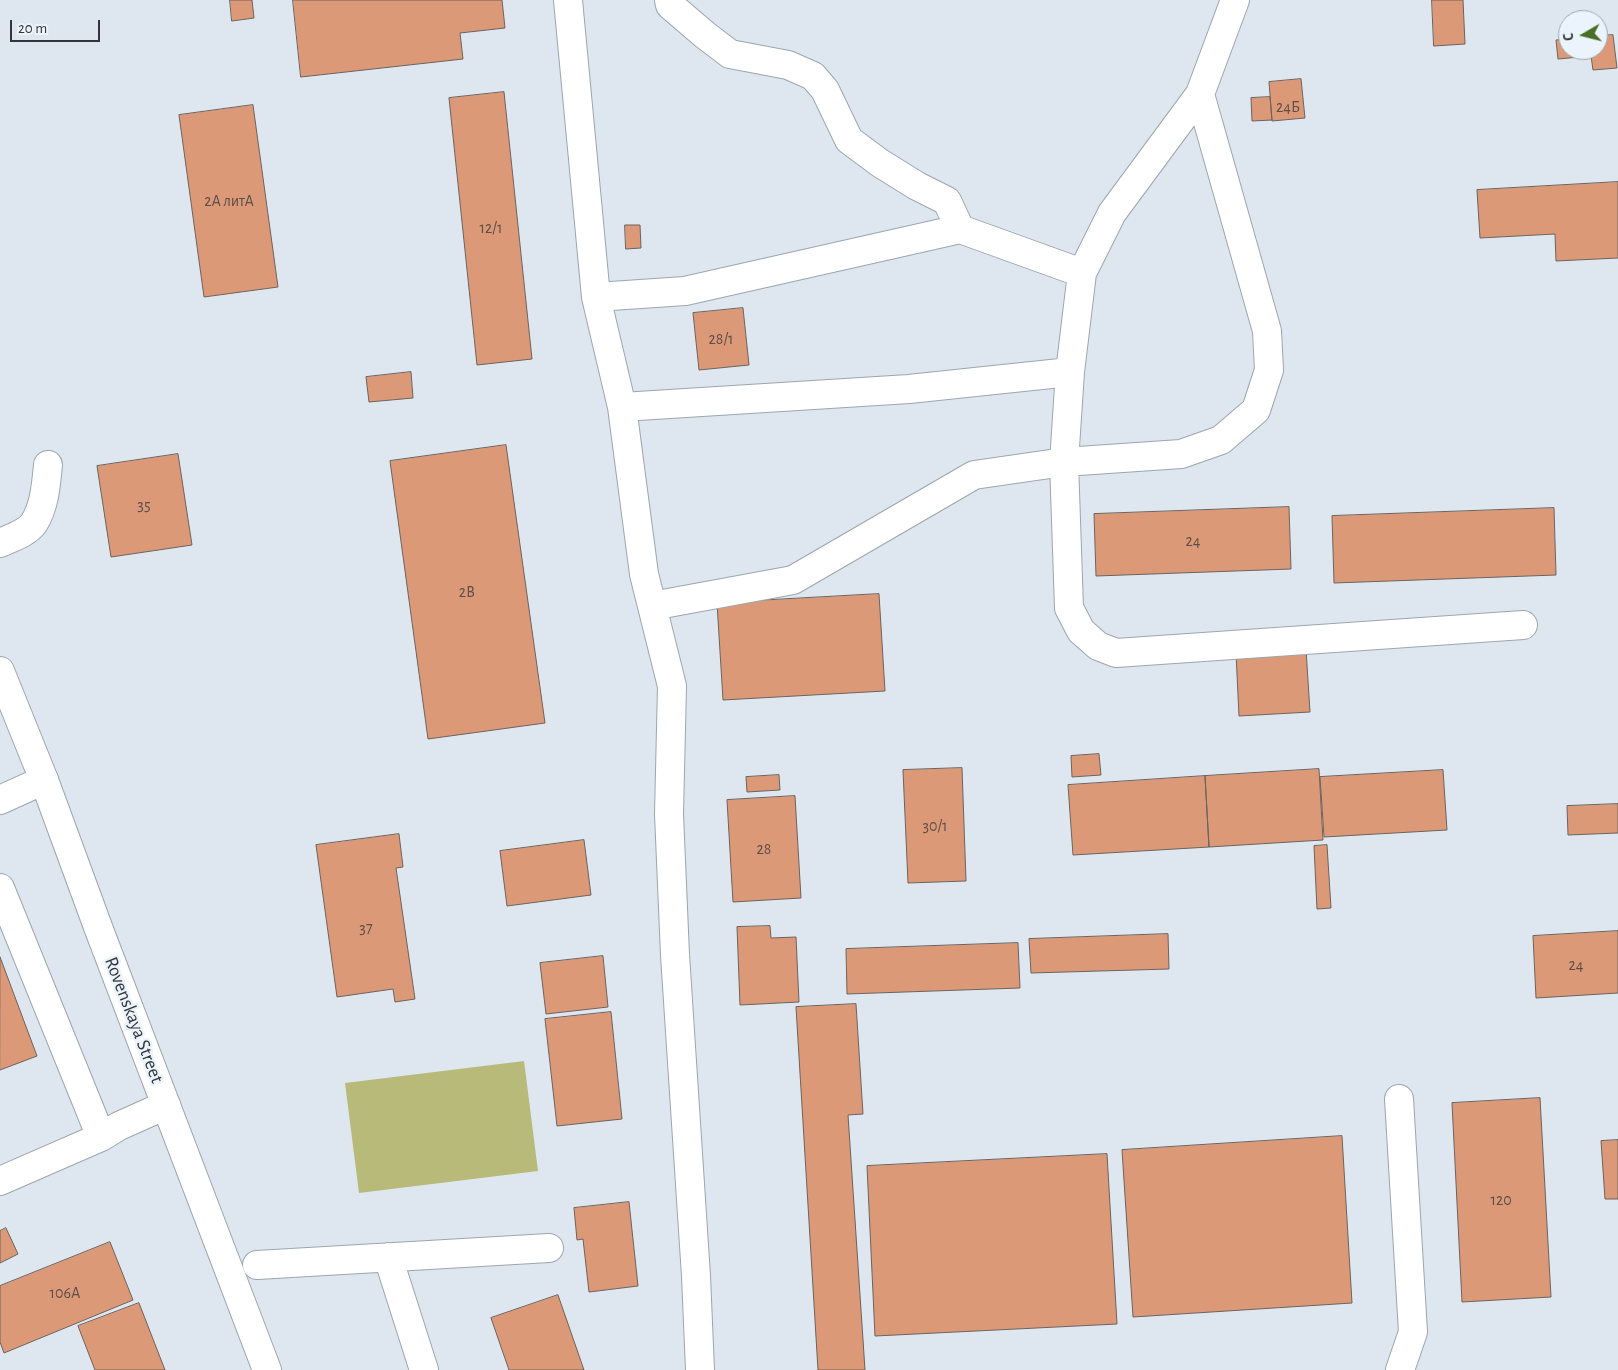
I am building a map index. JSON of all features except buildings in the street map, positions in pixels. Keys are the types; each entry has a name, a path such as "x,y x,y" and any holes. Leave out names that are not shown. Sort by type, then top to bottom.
{"main road":[{"path":"568,0 596,297 622,407 644,574 672,686 669,814 675,955 696,1276 700,1370"},
{"path":"669,0 670,5 730,54 788,64 813,76 824,90 849,140 880,163 917,186 947,201 960,229"},
{"path":"1235,0 1200,94 1112,213 1082,273 1070,372 1064,462 1069,608 1081,631 1098,646 1116,653 1523,625"},
{"path":"652,606 793,580 974,475 1064,462 1181,454 1222,440 1256,410 1269,370 1267,331 1200,94"},
{"path":"596,297 685,291 960,229 1082,273"},
{"path":"622,407 909,389 1070,372"},
{"path":"0,543 17,536 33,524 44,497 48,465"},
{"name":"Rovenskaya Street","path":"0,671 44,780 267,1370"},
{"path":"0,800 44,780"},
{"path":"0,888 101,1137"},
{"path":"1399,1099 1413,1332 1400,1370"},
{"path":"0,1181 101,1137 119,1126 166,1105"},
{"path":"257,1264 549,1248"},
{"path":"388,1257 424,1370"}],"green space":[{"path":"524,1061 538,1171 359,1193 345,1083"}]}
